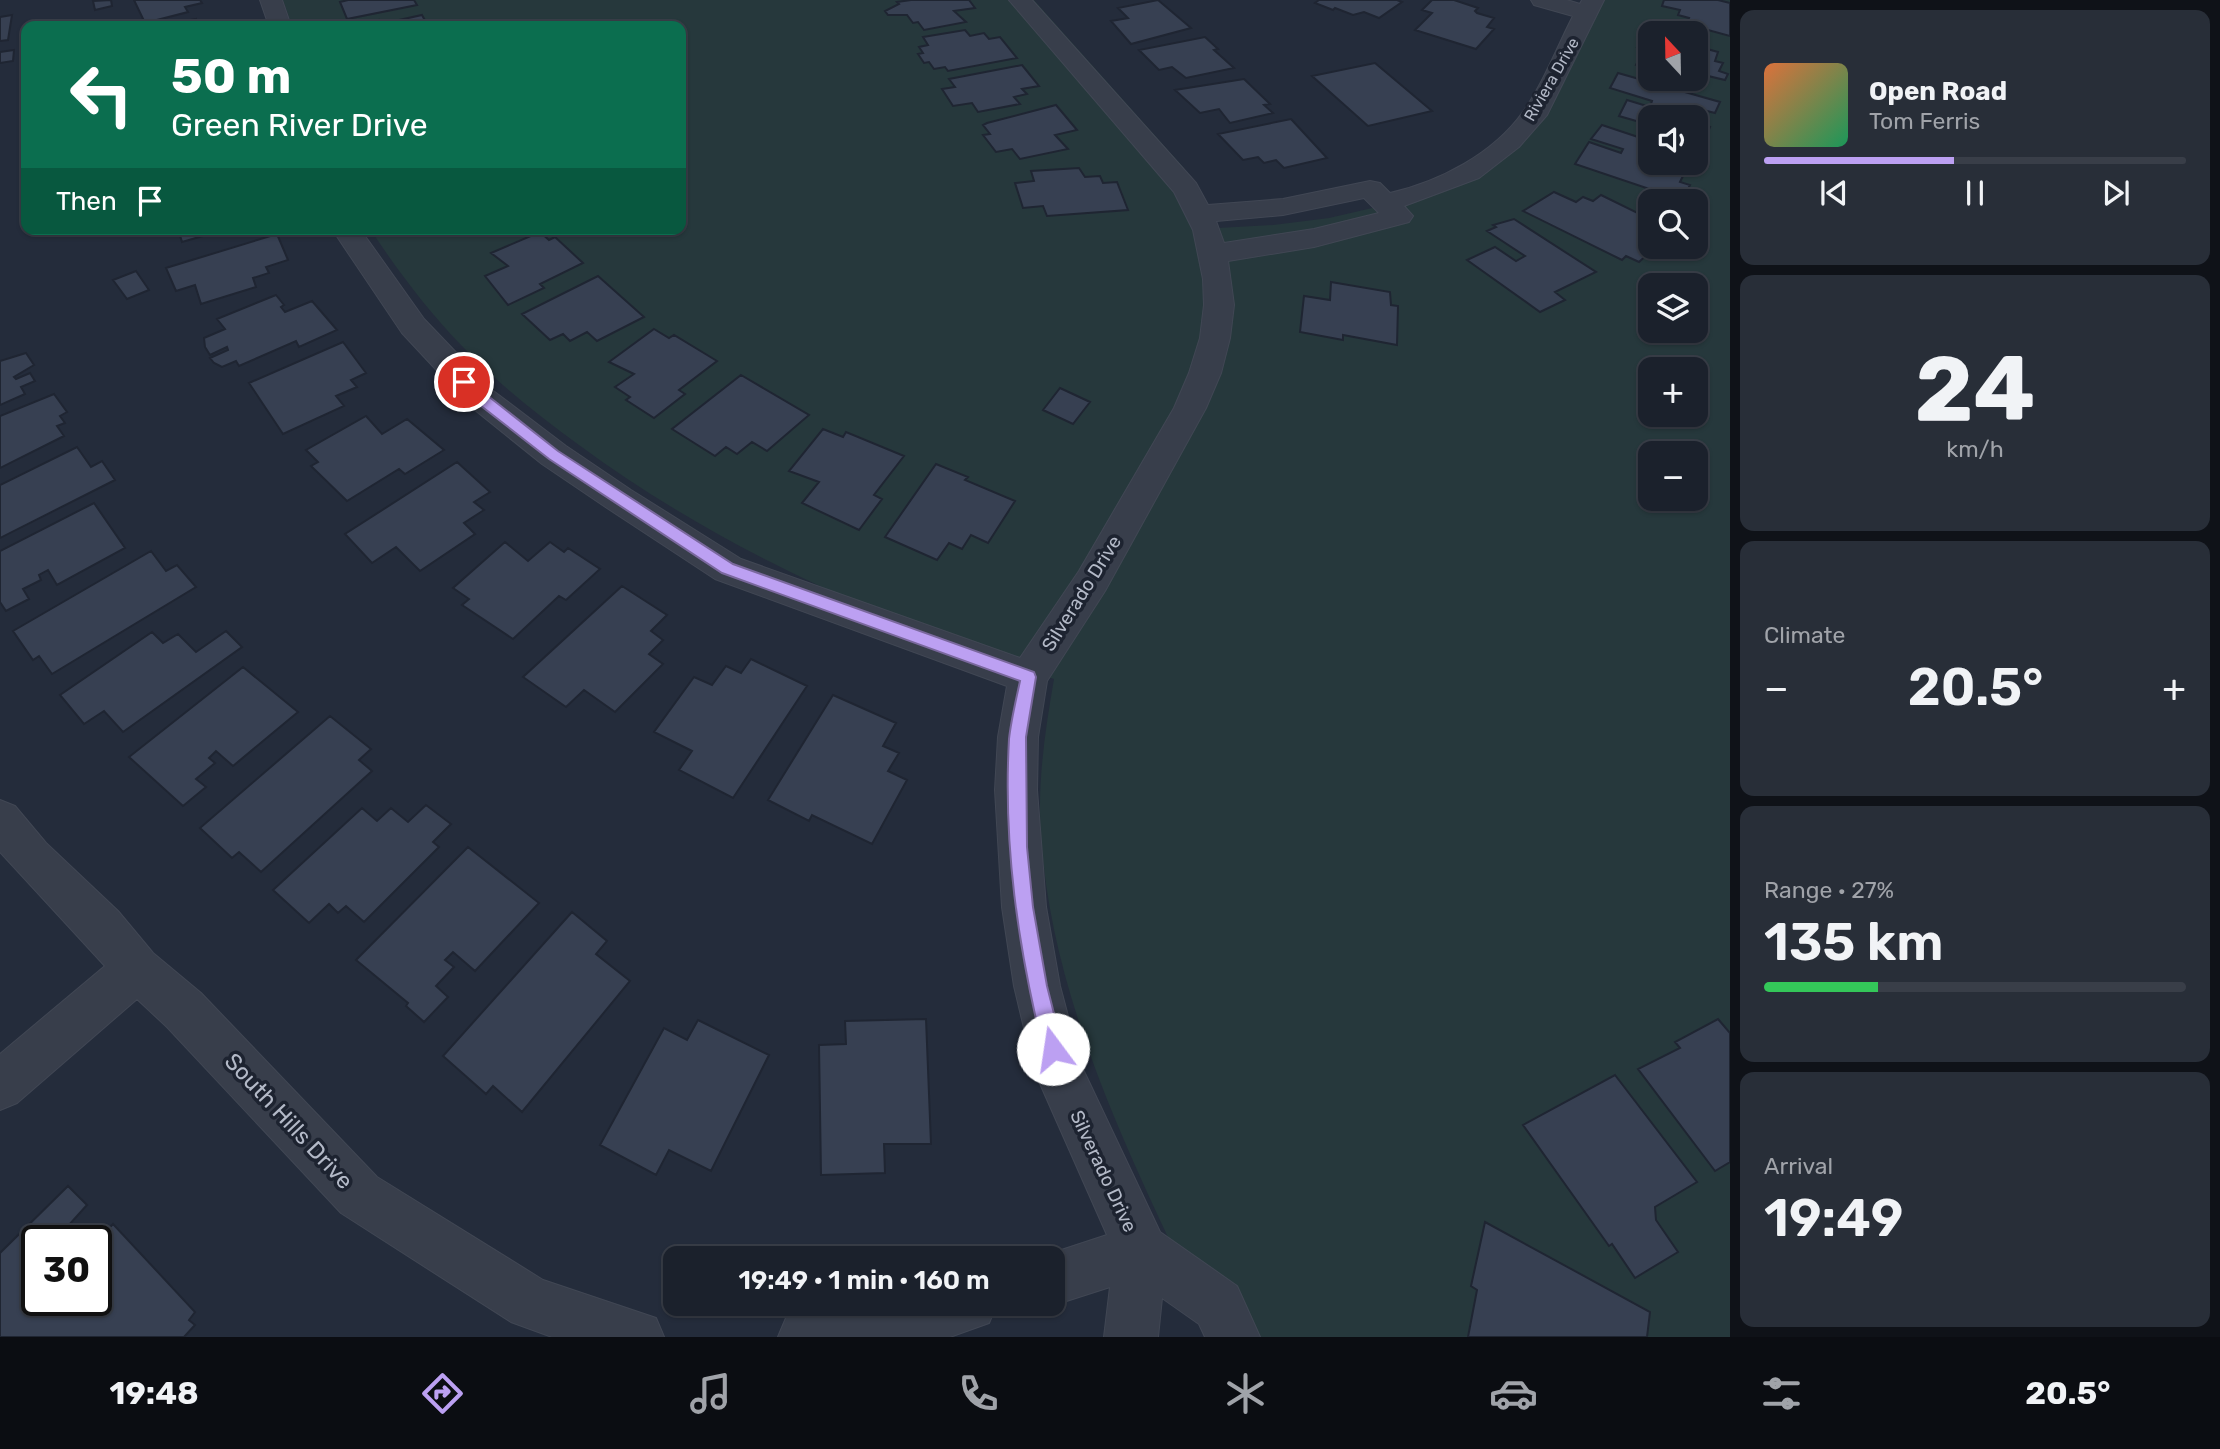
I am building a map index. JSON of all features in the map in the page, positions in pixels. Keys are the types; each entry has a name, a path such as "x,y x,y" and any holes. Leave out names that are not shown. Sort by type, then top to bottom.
{"street":[{"path":"271,0 278,21"},
{"name":"Silverado Drive","path":"1020,0 1186,189 1200,214 1214,254 1219,305 1215,338 1190,408 1092,581 1028,677 1018,737 1017,802 1024,907 1037,986 1058,1070 1141,1251 1218,1305 1233,1337"},
{"path":"1542,0 1590,6"},
{"name":"Riviera Drive","path":"1385,202 1403,198 1470,172 1510,142 1534,115 1590,6"},
{"path":"1200,214 1283,207 1370,189 1399,216 1314,238 1214,254"},
{"path":"350,235 413,326 481,398 554,455 619,499 728,569 1028,677"},
{"name":"South Hills Drive","path":"0,820 31,857 102,926 137,969 184,1010 359,1195 530,1303 637,1337"},
{"path":"0,1086 137,969"},
{"path":"1065,1275 1141,1251"},
{"name":"Silverado Drive","path":"1130,1337 1141,1251"},
{"path":"805,1337 891,1328 931,1316"}],"shaded area":[{"path":"283,0 1034,0 1184,168 1218,228 1329,218 1381,206 1509,144 1599,0 1730,0 1730,1337 1215,1337 1158,1217 1105,1094 1063,969 1049,904 1040,818 1043,758 1054,679 868,608 748,551 690,518 634,483 548,422 475,360 425,304 374,235 686,235 686,21 290,21"}],"building":[{"path":"111,0 112,6 95,10 93,1"},
{"path":"134,0 200,0 202,3 185,7 188,12 144,21"},
{"path":"414,0 417,5 347,19 340,2"},
{"path":"969,0 975,8 954,11 966,22 924,30 907,15 888,15 885,11 899,4 897,2"},
{"path":"1158,0 1191,28 1131,44 1111,21 1128,18 1118,8"},
{"path":"1319,0 1402,2 1379,18 1364,12 1353,15 1335,8 1333,10 1315,3"},
{"path":"1432,0 1454,0 1478,8 1475,11 1477,13 1494,18 1487,27 1494,29 1476,49 1415,30 1432,13 1422,10"},
{"path":"1664,0 1718,0 1730,3 1730,36 1708,30 1708,21 1688,21 1689,18 1678,15 1680,10 1662,6"},
{"path":"12,15 8,40 0,41 0,17"},
{"path":"422,15 425,21 395,21"},
{"path":"965,30 970,36 984,33 989,39 1000,37 1017,58 948,71 945,67 934,69 929,62 924,63 918,54 923,53 919,47 928,45 923,37"},
{"path":"1205,37 1218,49 1214,50 1234,68 1186,78 1172,67 1159,70 1139,50"},
{"path":"1708,49 1718,52 1715,61 1723,63 1719,71 1728,74 1725,80 1708,76"},
{"path":"14,50 13,61 0,63 0,52"},
{"path":"1375,63 1432,111 1368,126 1312,76"},
{"path":"1022,65 1039,86 1022,89 1027,94 1014,97 1020,104 978,112 972,103 953,106 942,89 955,87 949,79"},
{"path":"1618,73 1638,79 1638,91 1681,91 1720,102 1715,113 1708,111 1708,105 1651,105 1652,101 1610,88"},
{"path":"1244,79 1270,104 1264,105 1273,113 1230,123 1219,109 1200,113 1175,90"},
{"path":"1627,100 1643,105 1638,105 1638,122 1619,116"},
{"path":"1056,105 1077,130 1055,135 1068,149 1020,159 1012,149 996,152 983,135 990,134 983,125 987,123"},
{"path":"1291,119 1327,158 1284,168 1276,160 1264,163 1258,157 1243,160 1218,134"},
{"path":"1602,125 1638,137 1638,175 1684,175 1680,182 1690,185 1688,189 1649,189 1575,164 1589,142 1621,153 1623,149 1591,139"},
{"path":"1079,168 1085,177 1100,176 1103,183 1117,182 1128,210 1047,216 1043,206 1023,208 1015,183 1034,181 1031,171"},
{"path":"1554,192 1576,202 1583,197 1593,201 1601,195 1638,213 1638,259 1642,259 1639,262 1626,256 1622,260 1523,211"},
{"path":"1514,219 1596,272 1555,292 1565,300 1540,312 1467,260 1495,247 1516,261 1525,256 1487,231 1496,227 1493,225"},
{"path":"180,235 206,235 182,242"},
{"path":"274,235 277,235 288,260 266,267 269,273 253,278 256,287 201,304 195,285 176,291 166,268"},
{"path":"533,235 543,235 549,240 555,237 583,263 540,284 544,288 508,305 485,276 508,266 491,253"},
{"path":"136,271 149,290 127,299 113,280"},
{"path":"598,276 644,317 597,341 587,332 570,341 563,334 550,340 522,314"},
{"path":"1331,282 1390,292 1391,305 1398,306 1397,345 1343,335 1343,340 1300,332 1304,296 1330,300"},
{"path":"276,295 284,305 281,307 285,312 312,301 337,330 299,347 296,341 239,366 236,361 222,367 214,363 210,358 228,350 227,347 210,355 205,347 204,338 225,329 217,319"},
{"path":"654,329 669,338 674,335 717,361 679,390 685,394 654,418 626,400 630,397 615,387 634,374 609,362"},
{"path":"343,342 366,373 351,380 357,387 336,396 344,406 283,434 249,383"},
{"path":"26,353 34,365 14,377 16,379 30,373 35,381 21,387 25,394 0,405 0,361"},
{"path":"741,375 809,415 767,451 752,442 737,454 726,447 715,456 672,429"},
{"path":"1060,388 1090,402 1073,424 1043,410"},
{"path":"54,394 67,412 60,416 65,423 57,426 64,436 0,468 0,416"},
{"path":"366,416 382,434 407,419 444,450 405,474 399,469 347,501 311,466 318,462 306,450"},
{"path":"823,429 843,437 846,432 904,456 874,495 882,499 859,530 802,503 819,482 789,471"},
{"path":"77,447 91,467 102,461 115,480 0,538 0,485"},
{"path":"457,462 490,492 474,502 484,510 464,523 475,534 420,571 396,547 372,563 345,534"},
{"path":"936,464 968,477 965,480 1015,501 988,543 971,535 962,549 949,543 937,560 885,537"},
{"path":"94,503 125,548 57,585 48,570 39,575 41,580 23,589 29,599 6,611 0,602 0,551"},
{"path":"505,542 528,561 550,542 564,552 568,548 600,569 566,600 559,596 513,639 462,605 469,599 453,588"},
{"path":"151,551 166,571 177,565 196,587 52,674 39,656 33,660 13,631"},
{"path":"622,586 667,615 651,631 663,640 649,654 663,664 615,712 584,690 566,707 523,677"},
{"path":"226,631 242,647 123,732 104,711 84,724 60,695 152,632 163,643 178,634 196,652"},
{"path":"751,659 807,686 733,798 679,770 692,751 654,732 694,677 712,685 726,666 741,673"},
{"path":"243,667 298,712 233,766 216,751 209,758 215,763 196,779 206,787 183,806 129,757"},
{"path":"833,695 896,723 883,746 899,753 888,771 907,780 872,844 812,815 809,821 768,800"},
{"path":"330,716 371,749 359,760 372,771 261,872 239,852 232,858 200,828"},
{"path":"426,805 451,824 433,842 439,847 364,922 346,906 338,913 329,904 309,923 273,890 362,808 377,821 391,808 408,822"},
{"path":"468,847 539,903 475,971 453,952 445,960 454,967 436,986 448,997 424,1022 406,1006 408,1003 356,960"},
{"path":"572,912 607,941 596,954 630,981 522,1112 493,1086 486,1094 443,1056"},
{"path":"926,1019 931,1144 884,1144 885,1173 821,1175 819,1045 846,1044 845,1021"},
{"path":"1718,1019 1730,1033 1730,1162 1715,1171 1638,1069 1680,1048 1675,1042"},
{"path":"698,1020 769,1055 711,1171 669,1150 656,1175 600,1145 664,1028 687,1040"},
{"path":"1615,1075 1697,1182 1655,1207 1656,1220 1678,1252 1635,1278 1523,1125"},
{"path":"68,1186 87,1205 69,1225 28,1225"},
{"path":"1485,1222 1650,1312 1647,1337 1468,1337 1477,1290 1471,1286"},
{"path":"113,1224 195,1312 189,1320 195,1325 184,1337 0,1337 0,1253 21,1232 21,1316 112,1316"}],"route":[{"path":"464,382 554,455 619,499 691,542 728,569 1028,677 1018,737 1018,847 1024,907 1037,986 1053,1049"}]}
